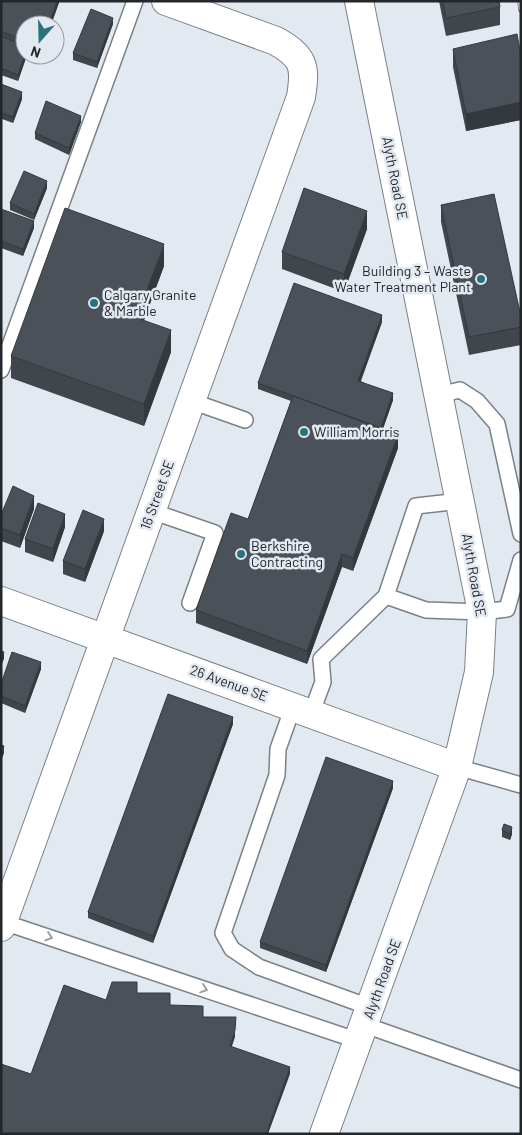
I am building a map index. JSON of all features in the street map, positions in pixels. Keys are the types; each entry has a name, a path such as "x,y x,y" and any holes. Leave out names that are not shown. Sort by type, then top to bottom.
{"street":[{"name":"16 Street SE","path":"2,924 301,97 304,78 302,62 292,50 276,41 166,1"},
{"name":"Alyth Road SE","path":"324,1134 457,767 480,672 482,612 359,1"},
{"name":"26 Avenue SE","path":"1,601 457,767"}],"lane":[{"path":"1,370 135,1"},
{"path":"439,395 460,390 477,401 497,424 521,534"},
{"path":"191,401 245,420"},
{"path":"365,1025 259,967 232,949 223,933 277,775 278,748 302,710 323,682 320,659 386,596 416,506 460,501"},
{"path":"151,511 215,534 190,603"},
{"path":"386,596 426,610 482,612 507,609 521,560"},
{"path":"457,767 521,785"},
{"path":"2,924 365,1025 521,1080"}],"building":[{"path":"1,1 57,1 52,15 15,15 15,37 1,31"},
{"path":"443,1 499,1 500,7 446,18"},
{"path":"91,9 113,18 97,62 73,53"},
{"path":"517,34 521,56 521,102 466,114 453,49"},
{"path":"1,36 15,42 15,65 22,65 18,75 1,68"},
{"path":"1,84 22,92 13,117 1,113"},
{"path":"46,101 81,116 69,148 35,133"},
{"path":"24,171 47,181 34,214 10,203"},
{"path":"304,188 367,211 344,274 282,252"},
{"name":"Building 3 – Waste Water Treatment Plant","path":"494,194 521,317 521,327 469,337 441,205"},
{"name":"Calgary Granite & Marble","path":"65,208 164,244 137,318 171,330 144,404 11,356"},
{"path":"1,209 34,221 23,249 1,241"},
{"path":"294,283 382,315 358,381 393,393 381,428 258,383"},
{"path":"293,396 398,435 353,558 342,554 307,651 196,610 231,513 248,519"},
{"path":"13,486 34,496 20,535 1,528 1,515"},
{"path":"38,503 65,514 53,549 25,539"},
{"path":"83,510 104,519 85,569 63,561"},
{"path":"12,652 41,662 25,706 1,696 1,684"},
{"path":"168,694 233,717 153,936 88,912"},
{"path":"326,757 393,781 326,965 260,942"},
{"path":"504,824 512,827 510,834 502,830"},
{"path":"112,982 137,982 137,993 170,993 170,1005 203,1006 203,1017 236,1017 235,1030 230,1046 290,1067 266,1134 1,1134 1,1064 31,1074 64,985 106,1000"}],"railway":[{"path":"520,1 521,10"}],"place":[{"name":"Building 3 – Waste Water Treatment Plant","path":"481,279"},
{"name":"Calgary Granite & Marble","path":"94,303"},
{"name":"William Morris","path":"304,432"},
{"name":"Berkshire Contracting","path":"241,554"}]}
